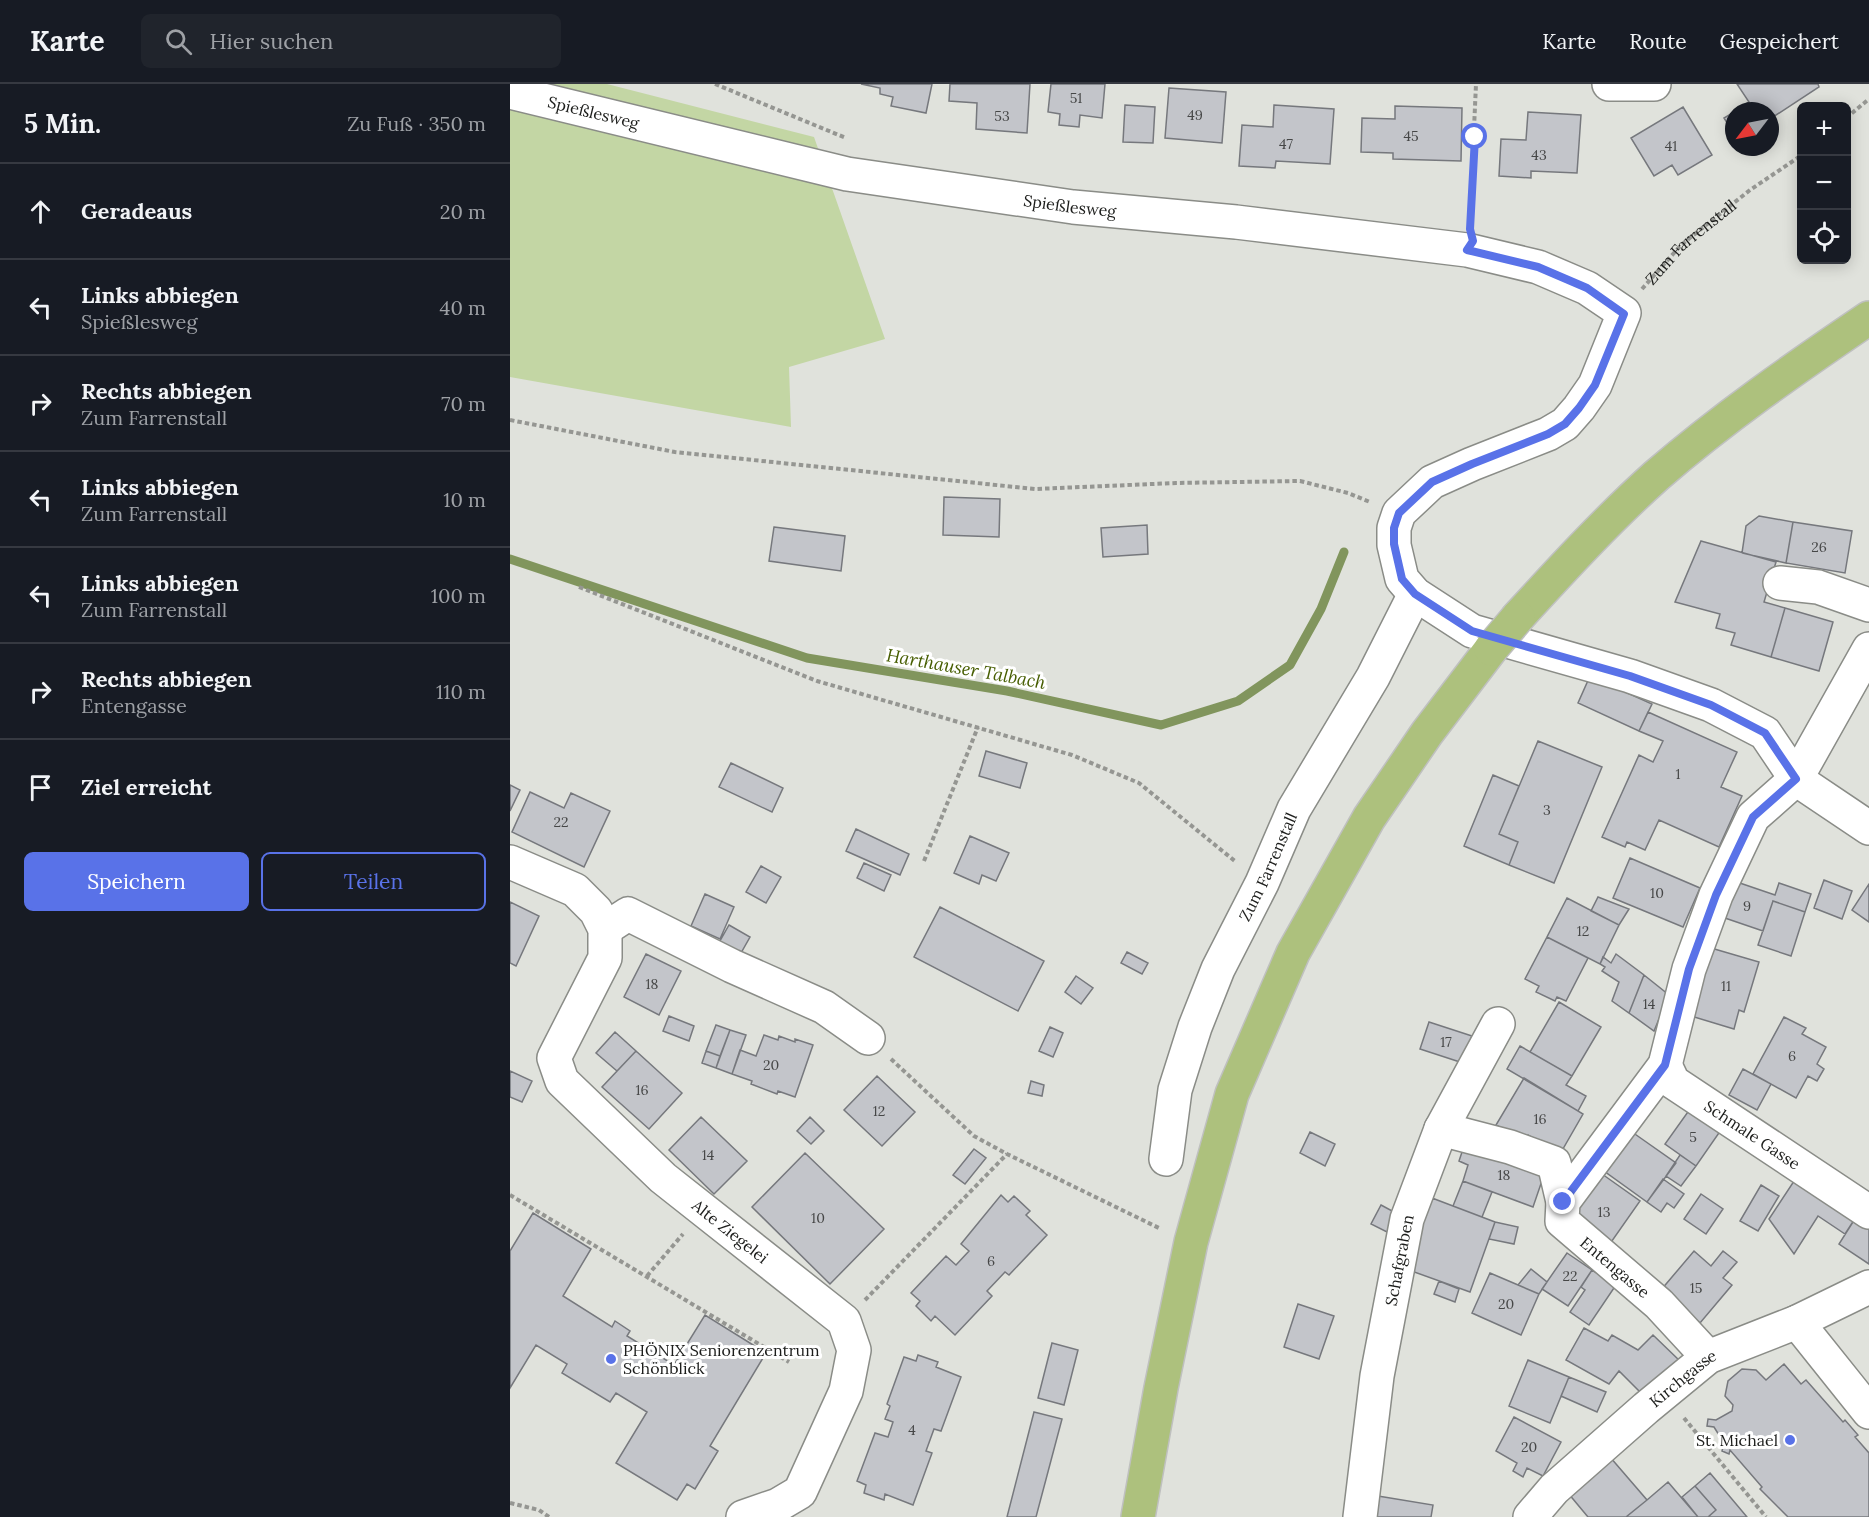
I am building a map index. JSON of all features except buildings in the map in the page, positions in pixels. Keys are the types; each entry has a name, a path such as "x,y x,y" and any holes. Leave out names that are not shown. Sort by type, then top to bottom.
{"main road":[{"path":"1138,1517 1161,1388 1191,1242 1232,1094 1293,953 1369,818 1427,734 1502,634 1564,567 1655,477 1758,393 1869,318"}],"street":[{"path":"1609,84 1654,84"},
{"name":"Spießlesweg","path":"510,92 847,174 1073,207 1236,222 1467,250 1538,267 1587,288 1624,314"},
{"path":"1624,314 1595,385 1565,424 1548,434 1432,482 1399,513 1394,528 1394,544 1402,579 1415,594 1472,631 1502,634 1630,676 1711,705 1765,733 1796,779 1869,828"},
{"path":"1780,583 1818,587 1869,605"},
{"name":"Zum Farrenstall","path":"1166,1159 1175,1090 1195,1027 1218,969 1262,884 1294,808 1373,677 1415,594"},
{"path":"1563,1202 1665,1065 1689,969 1716,895 1753,817 1796,779 1869,649"},
{"path":"510,862 575,890 596,911 605,929 628,914 732,966 824,1007 868,1038"},
{"name":"Alte Ziegelei","path":"605,929 605,958 554,1058 562,1081 663,1178 844,1321"},
{"name":"Schafgraben","path":"1360,1517 1377,1376 1407,1218 1441,1129 1498,1024"},
{"name":"Schmale Gasse","path":"1665,1065 1673,1082 1862,1196"},
{"path":"1441,1129 1510,1147 1554,1163 1563,1202"},
{"name":"Entengasse","path":"1563,1202 1562,1221 1659,1304 1708,1357"},
{"name":"Kirchgasse","path":"1530,1517 1554,1489 1708,1357 1797,1322 1869,1287"},
{"path":"743,1517 778,1505 800,1492 846,1391 854,1350 844,1321"},
{"path":"1797,1322 1869,1412"}],"path":[{"path":"715,84 854,142"},
{"path":"1467,250 1473,241 1470,229 1470,197 1476,84"},
{"path":"1851,114 1869,99"},
{"name":"Zum Farrenstall","path":"1624,314 1640,291 1681,245 1750,190 1801,156"},
{"path":"510,420 675,452 1035,489 1300,481 1348,493 1399,513"},
{"path":"579,587 817,681 1072,755 1139,783 1262,884"},
{"path":"924,861 978,727"},
{"path":"868,1038 974,1136 1006,1154 1170,1233"},
{"path":"844,1321 1006,1154"},
{"path":"510,1195 789,1362"},
{"path":"647,1276 704,1210"},
{"path":"1664,1394 1766,1517"},
{"path":"510,1503 539,1510 549,1517"}],"green space":[{"path":"510,84 607,84 814,137 885,339 789,367 791,427 510,377"}],"waterway":[{"name":"Harthauser Talbach","path":"510,559 807,658 1007,691 1161,725 1238,701 1290,665 1321,609 1344,552"}],"place":[{"name":"PHÖNIX Seniorenzentrum Schönblick","path":"611,1359"},
{"name":"St. Michael","path":"1790,1440"}],"route":[{"path":"1475,137 1470,229 1473,241 1467,250 1538,267 1587,288 1624,314 1595,385 1565,424 1548,434 1432,482 1399,513 1394,528 1394,544 1402,579 1415,594 1472,631 1532,646 1630,676 1711,705 1765,733 1796,779 1753,817 1716,895 1689,969 1665,1065 1563,1202"}]}
